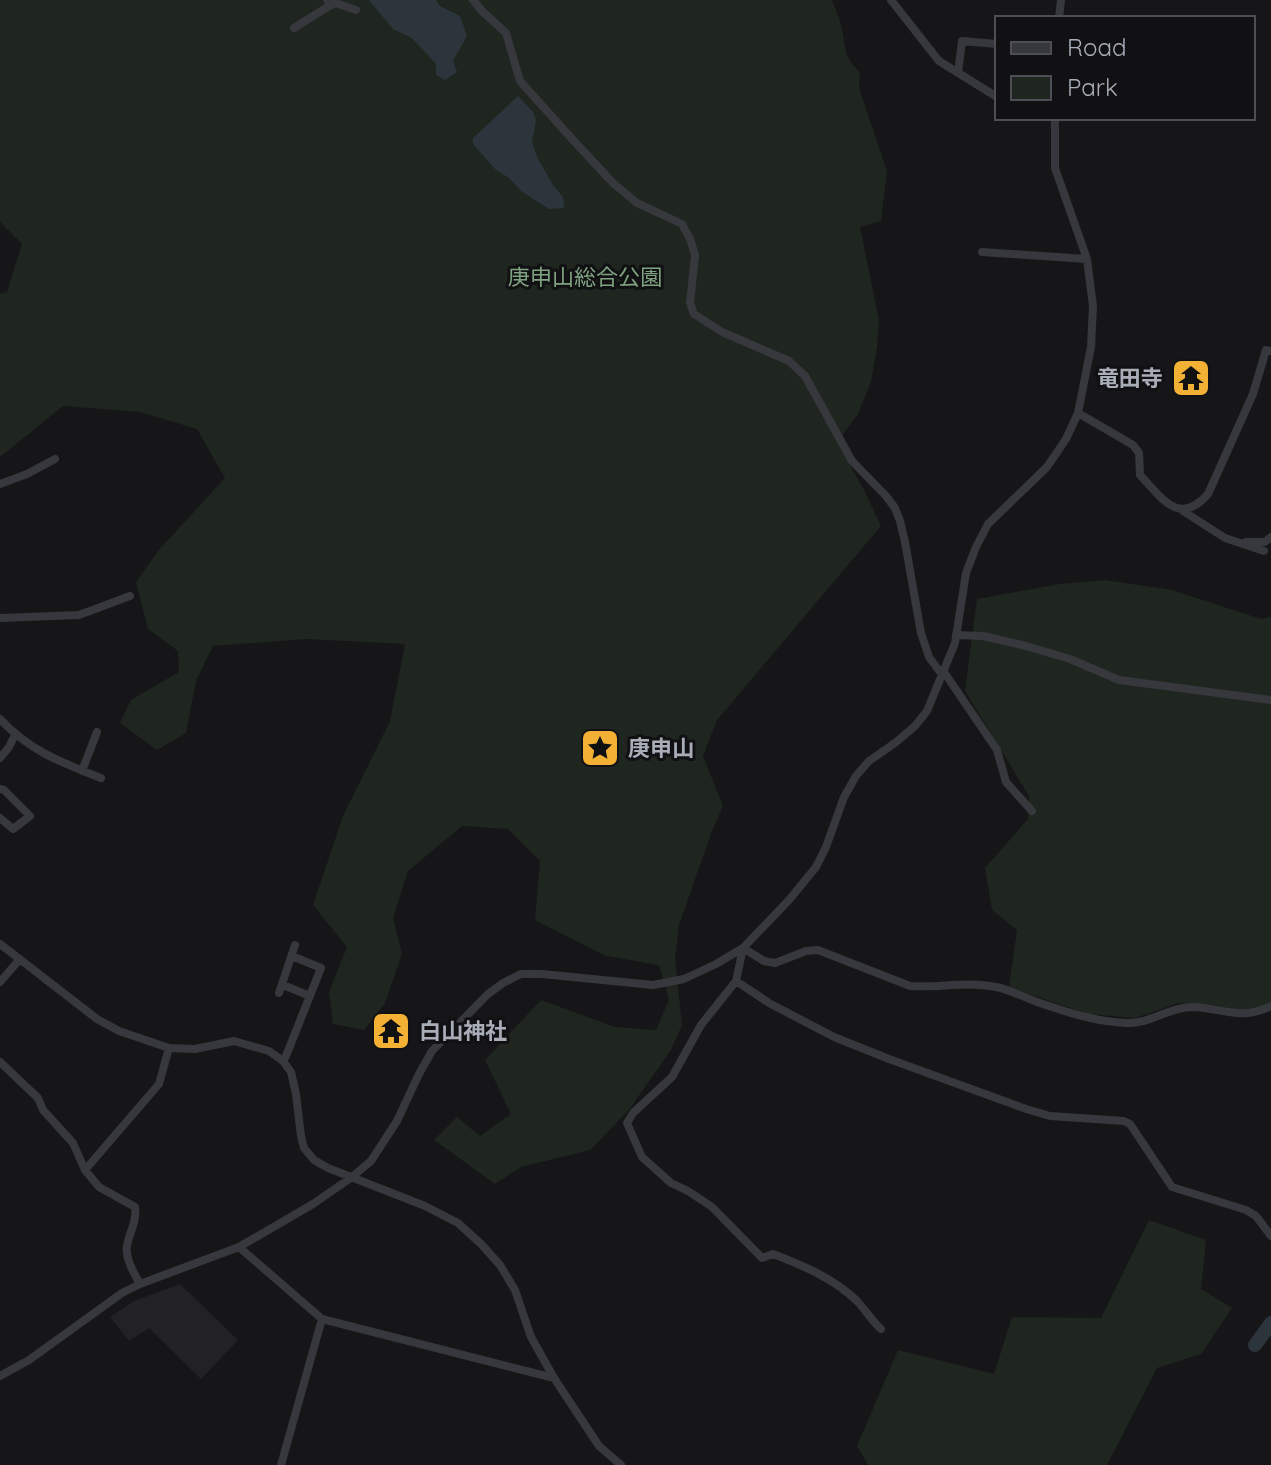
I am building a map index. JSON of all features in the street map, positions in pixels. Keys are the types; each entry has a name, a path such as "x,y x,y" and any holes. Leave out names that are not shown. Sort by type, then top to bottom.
{"street":[{"path":"473,0 506,33 520,81 583,151 637,203 682,224 695,255 690,303 694,314 722,332 789,361 805,376 852,461 895,508 905,542 921,633 929,657 997,750 1006,782 1032,811"},
{"path":"891,0 939,61 995,96"},
{"path":"294,28 330,1 356,10"},
{"path":"958,73 962,41 995,44"},
{"path":"0,1376 29,1360 122,1293 239,1247 313,1204 352,1177 371,1161 397,1121 432,1051 488,994 503,983 521,974 653,985 684,979 743,948 789,900 816,867 844,797 856,776 869,761 915,726 927,711 955,643 966,573 976,547 988,524 1047,467 1066,439 1078,413 1091,347 1093,306 1087,259 1055,168 1055,120"},
{"path":"982,252 1087,259"},
{"path":"1183,511 1198,506 1208,494 1253,394 1266,350 1271,351"},
{"path":"1078,413 1133,445 1139,453 1140,475 1173,508 1225,538 1264,551"},
{"path":"0,484 55,459"},
{"path":"1132,482 1140,475"},
{"path":"1237,542 1265,542 1271,537"},
{"path":"0,618 79,615 130,596"},
{"path":"956,635 983,636 1026,646 1070,659 1119,680 1271,700"},
{"path":"0,719 15,735 50,758 101,778"},
{"path":"82,771 97,732"},
{"path":"0,758 15,735"},
{"path":"0,789 30,816 13,829 0,818"},
{"path":"0,944 97,1019 119,1031 169,1048 195,1049 234,1041 269,1051 283,1061 291,1072 304,1148 314,1160 425,1206 458,1223 482,1245 500,1265 515,1290 531,1337 554,1378 599,1446 621,1465"},
{"path":"295,945 281,989 310,996"},
{"path":"743,948 736,981 701,1025 672,1077 633,1113 627,1123 642,1157 671,1183 712,1207 762,1258 773,1254 802,1265 831,1282 858,1302 881,1329"},
{"path":"743,948 764,961 775,963 798,953 818,950 910,986 966,984 998,987 1088,1018 1111,1022 1143,1022 1181,1008 1215,1009 1236,1014 1254,1013 1271,1006"},
{"path":"283,1061 321,968 292,956"},
{"path":"0,982 20,959"},
{"path":"736,981 769,1003 834,1037 1014,1105 1050,1116 1124,1121 1130,1124 1172,1187 1246,1210 1256,1216 1271,1236"},
{"path":"85,1170 159,1084 169,1048"},
{"path":"0,1062 38,1098 43,1110 73,1143 85,1170 99,1187 135,1207 136,1221 127,1253 140,1284"},
{"path":"239,1247 322,1319 554,1378"},
{"path":"281,1465 322,1319"}],"shaded area":[{"path":"369,0 436,0 440,6 460,16 467,36 453,61 457,72 445,80 436,75 436,64 412,38 393,29"},
{"path":"518,96 533,112 536,120 532,142 537,157 563,197 564,208 549,209 521,191 496,170 473,144 473,138"},
{"path":"180,1284 238,1340 201,1379 149,1328 129,1341 110,1317 134,1301"}],"green space":[{"name":"庚申山総合公園","path":"0,0 832,0 847,55 860,73 859,88 887,171 881,221 860,227 879,320 871,382 858,414 839,440 839,446 881,526 717,720 703,756 723,806 679,925 675,959 682,1025 671,1050 628,1111 590,1150 521,1167 495,1184 434,1140 457,1117 480,1136 511,1114 485,1060 541,1000 615,1027 656,1030 669,1000 659,965 606,956 535,920 540,861 508,829 462,826 408,871 393,918 402,954 385,1003 364,1030 333,1024 329,992 347,947 313,905 343,816 390,721 405,644 306,639 213,646 196,681 186,733 157,750 120,723 131,700 179,672 178,651 148,629 136,582 158,551 225,478 197,429 140,412 63,406 0,457 0,294 7,292 22,244 0,222"},
{"path":"1105,580 1172,590 1261,619 1271,617 1271,1004 1244,1013 1216,1005 1179,1003 1135,1018 1087,1014 1009,987 1017,930 992,910 985,868 1028,819 1029,796 965,691 977,599 1060,584"},
{"path":"1149,1220 1206,1240 1201,1289 1232,1308 1201,1354 1157,1368 1107,1465 868,1465 857,1446 898,1350 994,1374 1012,1317 1101,1318"}],"waterway":[{"path":"1255,1345 1271,1323"}],"place":[{"name":"竜田寺","path":"1191,378"},
{"name":"庚申山","path":"600,748"},
{"name":"白山神社","path":"391,1031"}]}
